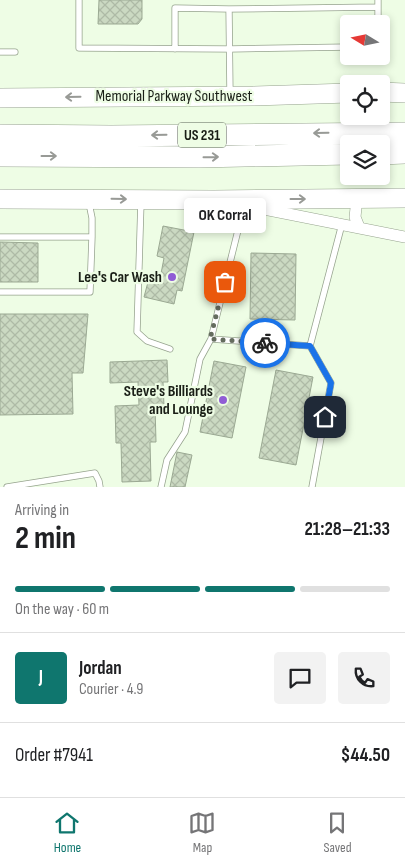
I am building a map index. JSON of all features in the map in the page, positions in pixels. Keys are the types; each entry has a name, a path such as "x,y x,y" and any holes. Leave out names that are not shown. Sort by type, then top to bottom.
{"highway":[{"name":"US 231","path":"0,135 111,136 405,133"},
{"name":"US 231","path":"0,156 199,157 340,154"},
{"path":"390,154 405,154"}],"main road":[{"name":"Memorial Parkway Southwest","path":"0,98 340,93"},
{"path":"390,93 405,94"},
{"path":"0,199 214,200 405,198"}],"street":[{"path":"357,199 355,217 358,228"},
{"path":"214,200 405,237"}],"lane":[{"path":"79,0 78,48 340,47"},
{"path":"175,48 175,8 229,9 378,3"},
{"path":"229,9 230,96"},
{"path":"0,52 15,52"},
{"path":"0,292 90,292 92,218 88,199"},
{"path":"142,199 137,332 147,341 170,348"},
{"path":"161,487 167,460 186,432 200,359 210,339 244,206"},
{"path":"312,487 331,383 310,346 342,224"},
{"path":"0,237 92,238"},
{"path":"210,339 310,346"},
{"path":"7,487 95,473 100,487"}],"building":[{"path":"99,0 142,0 142,19 138,24 98,24"},
{"name":"Lee's Car Wash","path":"163,226 194,232 182,291 177,290 174,304 144,297 148,282 159,284 164,258 157,256"},
{"path":"0,242 38,243 38,282 0,282"},
{"path":"251,253 296,254 295,320 250,319"},
{"path":"0,314 88,314 83,373 72,373 73,414 0,415"},
{"path":"167,360 168,382 163,382 164,406 155,406 156,442 150,442 151,481 122,482 121,443 116,443 115,406 139,405 138,382 110,383 110,362"},
{"name":"Steve's Billiards and Lounge","path":"214,361 246,367 232,438 200,432"},
{"path":"276,370 313,377 296,465 259,458"},
{"path":"177,452 192,455 185,487 170,487"}],"way so far":[{"path":"225,282 210,339 265,343"}],"place":[{"name":"Lee's Car Wash","path":"172,277"},
{"name":"OK Corral","path":"225,282"},
{"name":"Steve's Billiards and Lounge","path":"223,400"}],"route":[{"path":"265,343 310,346 331,383 325,417"}]}
